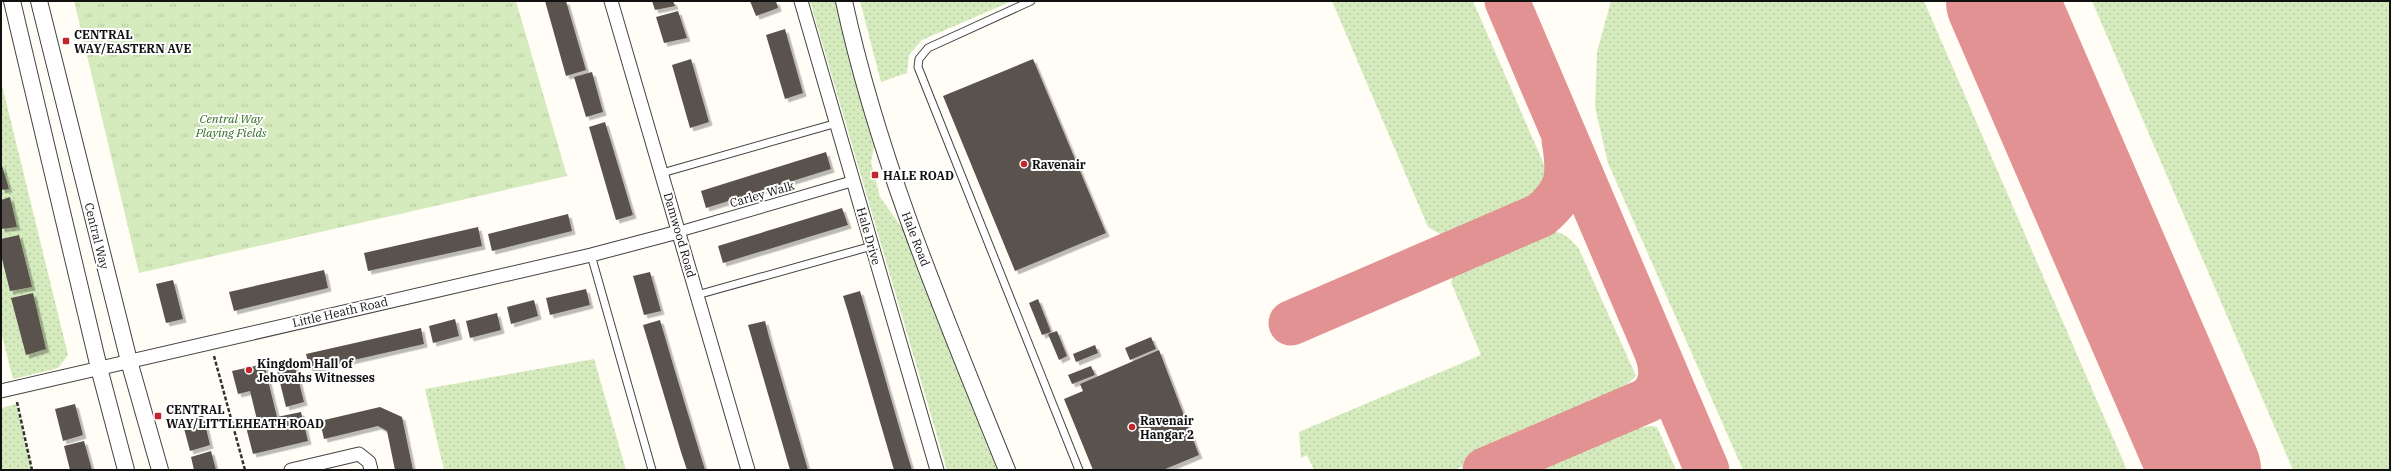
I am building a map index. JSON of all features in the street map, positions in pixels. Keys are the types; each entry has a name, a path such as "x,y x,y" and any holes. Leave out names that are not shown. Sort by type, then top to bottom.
{"street":[{"path":"12,1 99,368 126,470"},
{"name":"Central Way","path":"39,1 129,361 160,470"},
{"name":"Damwood Road","path":"611,1 748,470"},
{"name":"Hale Drive","path":"802,1 937,470"},
{"name":"Hale Road","path":"844,1 860,64 896,185 1007,470"},
{"name":"Carley Walk","path":"678,232 853,181"},
{"name":"Little Heath Road","path":"7,389 591,255 678,232"},
{"path":"291,470 358,454 368,462 371,470"}],"lane":[{"path":"1031,1 928,48 919,59 918,67 1079,470"},
{"path":"662,173 837,123"},
{"path":"697,295 872,246"},
{"path":"591,255 652,470"}],"path":[{"path":"210,342 245,470"},
{"path":"7,389 32,470"}],"green space":[{"name":"Central Way Playing Fields","path":"74,1 516,1 567,176 139,273"},
{"path":"810,1 836,1 848,56 874,147 871,162 880,197 905,232 999,470 947,470"},
{"path":"860,1 1012,1 922,40 909,55 907,73 881,82"},
{"path":"1332,1 1473,1 1545,167 1542,185 1539,193 1533,201 1510,216 1486,227 1459,236 1446,236 1428,227"},
{"path":"1611,1 1924,1 2127,470 1743,470 1608,163 1595,107 1597,52"},
{"path":"2092,1 2390,1 2390,470 2293,470"},
{"path":"1,81 68,355 58,368 13,379 1,332"},
{"path":"1544,230 1564,235 1579,249 1636,376 1613,397 1580,415 1454,470 1314,470 1307,455 1301,458 1299,432 1481,355 1451,282 1456,273 1465,264 1477,257 1506,243"},
{"path":"594,359 626,470 444,470 425,389"},
{"path":"16,404 32,470 1,470 1,408"},
{"path":"1652,426 1657,427 1676,470 1518,470 1600,437 1635,428"}],"building":[{"path":"545,1 566,1 586,70 566,76"},
{"path":"652,1 673,1 675,6 655,10"},
{"path":"750,1 776,1 778,8 756,16"},
{"path":"678,11 687,38 664,43 656,17"},
{"path":"785,29 803,93 785,99 766,35"},
{"path":"691,59 709,122 690,128 672,65"},
{"name":"Ravenair","path":"1033,59 1106,233 1015,271 943,96"},
{"path":"592,72 603,112 586,117 574,77"},
{"path":"605,122 633,215 616,220 589,127"},
{"path":"826,152 831,169 706,208 701,191"},
{"path":"1,162 9,189 1,190"},
{"path":"10,197 17,227 1,229 1,200"},
{"path":"842,208 848,225 723,263 718,246"},
{"path":"568,214 572,231 492,251 488,234"},
{"path":"478,227 482,246 368,271 364,253"},
{"path":"19,235 32,287 10,291 1,255 1,239"},
{"path":"324,270 328,288 234,311 229,292"},
{"path":"650,272 661,311 644,315 633,276"},
{"path":"173,280 183,319 166,323 156,284"},
{"path":"586,289 590,305 550,315 546,298"},
{"path":"860,291 912,470 894,470 843,296"},
{"path":"33,293 46,349 26,355 11,298"},
{"path":"1038,299 1051,332 1042,335 1029,303"},
{"path":"534,300 538,316 511,324 507,307"},
{"path":"497,313 501,330 470,338 466,321"},
{"path":"455,319 459,336 433,343 429,326"},
{"path":"660,320 705,470 687,470 681,452 643,325"},
{"path":"765,321 808,470 790,470 748,325"},
{"path":"421,328 424,344 310,370 306,354"},
{"path":"1057,331 1067,356 1059,360 1048,334"},
{"path":"1151,337 1156,349 1130,360 1125,348"},
{"path":"1095,345 1098,353 1076,362 1073,354"},
{"name":"Ravenair Hangar 2","path":"1159,350 1199,455 1163,470 1093,470 1064,399 1083,391 1080,384"},
{"path":"293,358 304,402 286,407 275,362"},
{"path":"264,364 277,417 301,412 308,441 253,454 246,427 258,424 250,391 238,394 232,371"},
{"path":"1091,366 1095,375 1072,384 1068,375"},
{"path":"75,404 83,435 63,441 55,409"},
{"path":"380,407 402,417 413,470 395,470 387,431 378,426 324,439 320,421"},
{"path":"203,415 210,445 190,451 182,421"},
{"path":"84,441 92,470 70,470 64,446"},
{"path":"211,451 216,470 194,470 191,457"}],"taxiway":[{"path":"1507,1 1707,470"},
{"path":"1291,323 1541,215 1557,198 1565,182 1567,163 1564,140"},
{"path":"1485,470 1648,400 1653,395 1659,384 1661,372 1657,353"}],"runway":[{"path":"2002,1 2205,470"}],"place":[{"name":"CENTRAL WAY/EASTERN AVE","path":"66,41"},
{"name":"Ravenair","path":"1024,164"},
{"name":"HALE ROAD","path":"875,175"},
{"name":"Kingdom Hall of Jehovahs Witnesses","path":"249,370"},
{"name":"CENTRAL WAY/LITTLEHEATH ROAD","path":"158,416"},
{"name":"Ravenair Hangar 2","path":"1132,427"}]}
